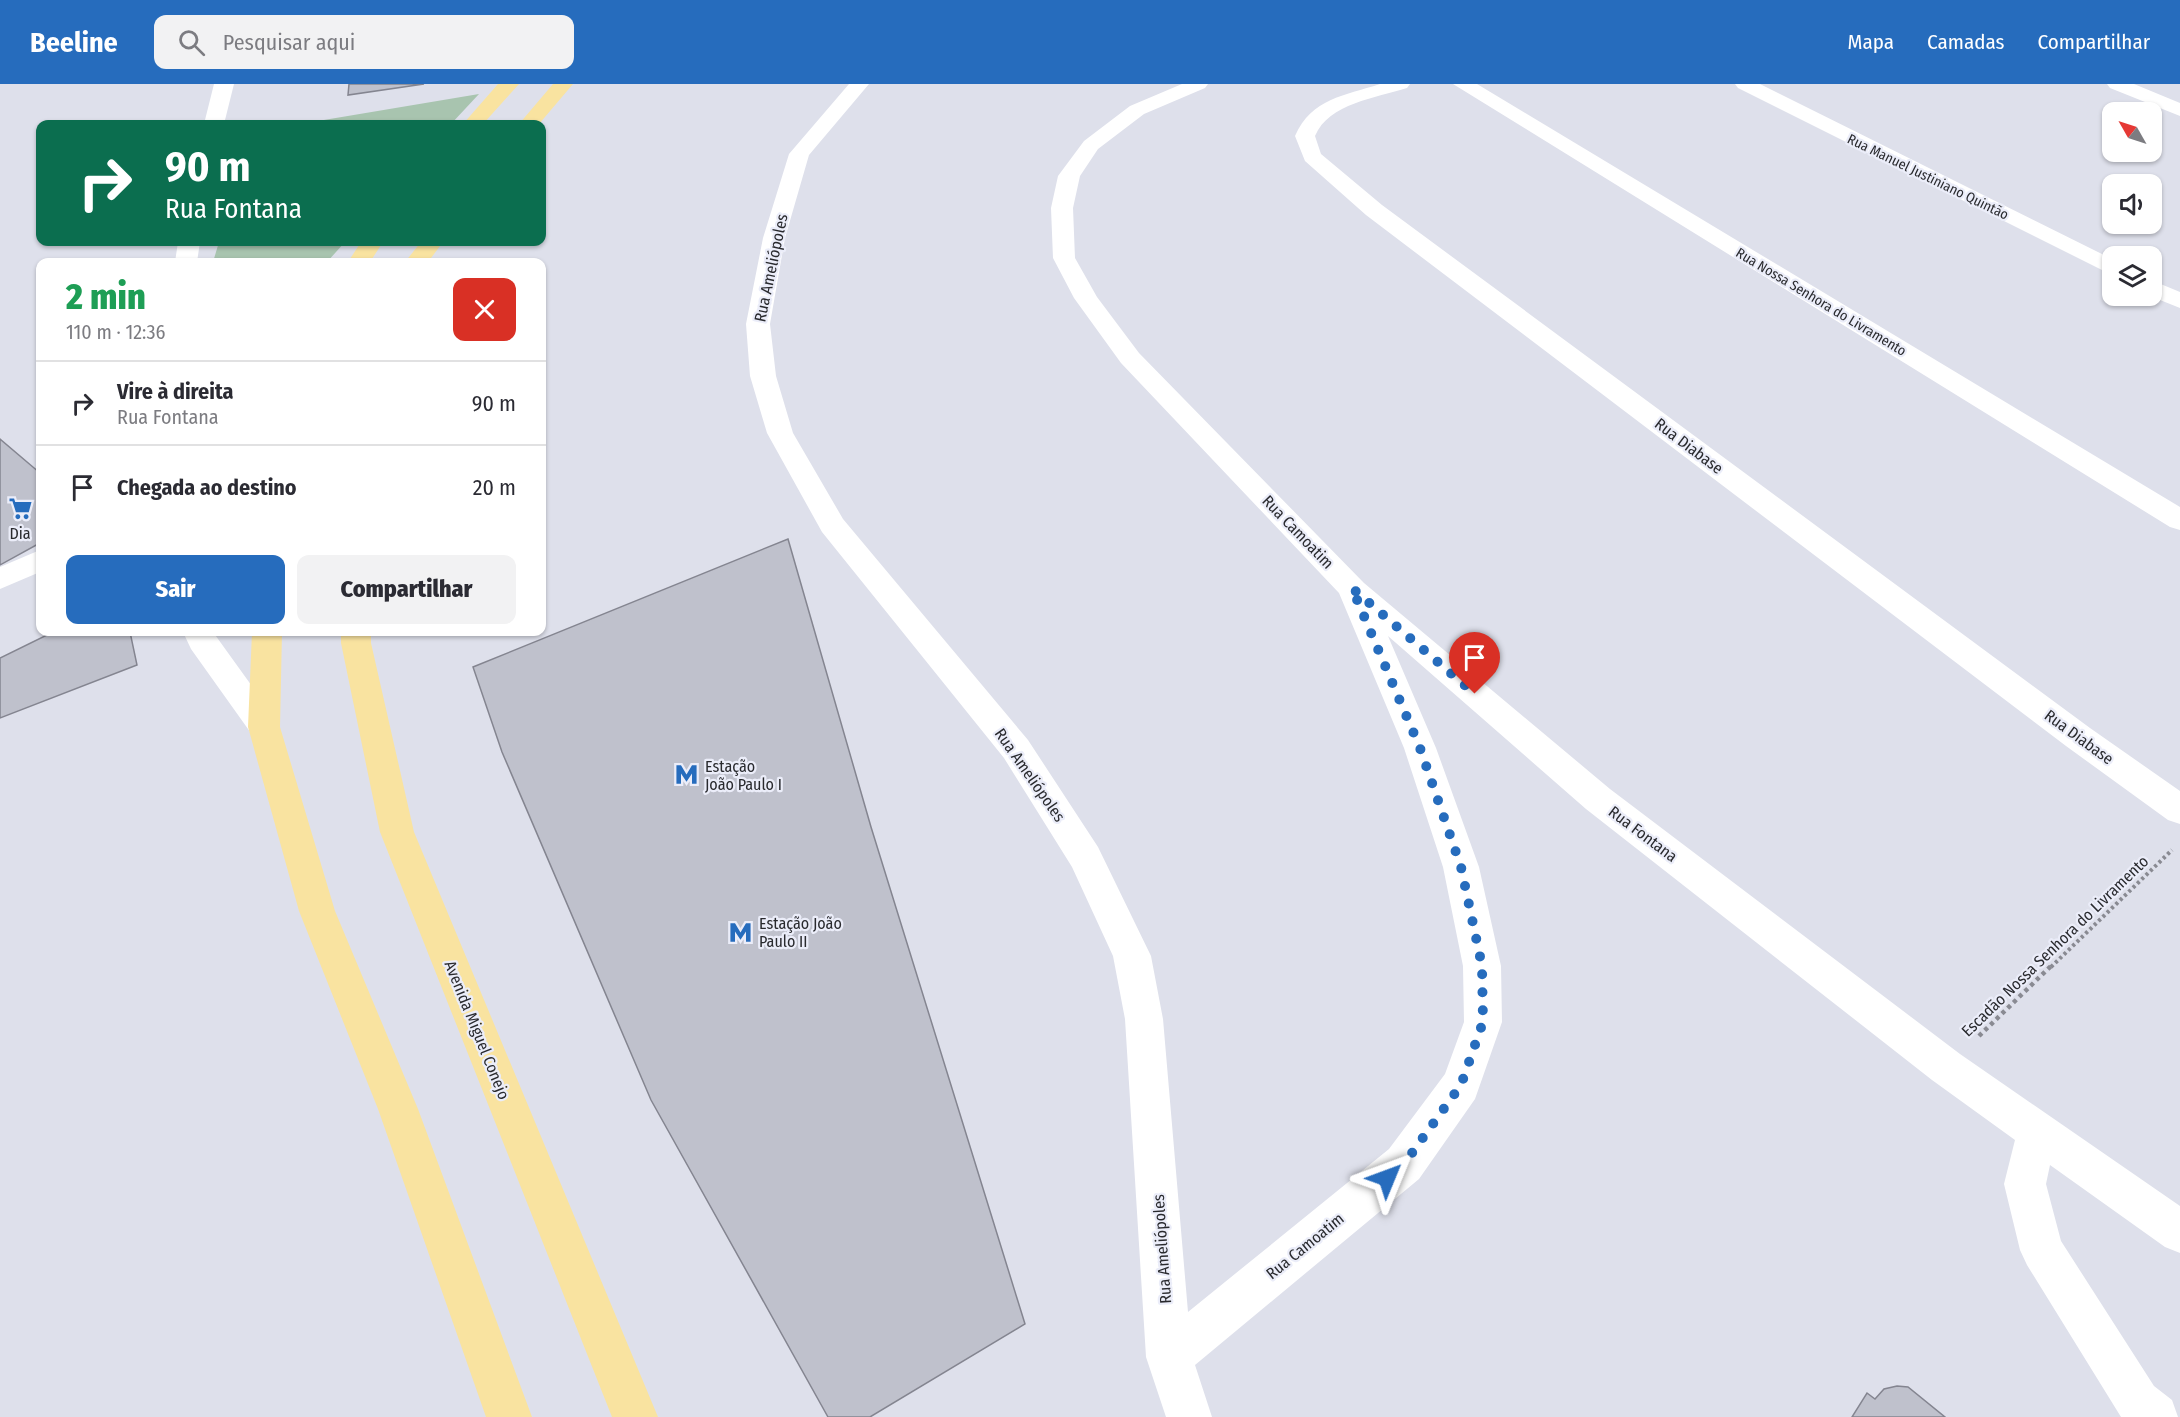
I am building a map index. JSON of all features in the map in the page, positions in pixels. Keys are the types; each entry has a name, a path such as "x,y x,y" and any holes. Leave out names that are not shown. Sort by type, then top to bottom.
{"main road":[{"path":"477,120 509,84"},
{"path":"532,120 563,84"},
{"path":"419,258 429,246"},
{"path":"267,636 264,727 317,911 398,1109 509,1417"},
{"name":"Avenida Miguel Conejo","path":"350,636 397,832 635,1417"}],"street":[{"path":"215,120 225,84"},
{"name":"Rua Ameliópoles","path":"859,84 800,154 774,238 758,324 763,375 780,434 832,525 1016,749 1086,858 1132,956 1144,1019 1169,1357 1189,1417"},
{"name":"Rua Camoatim","path":"1169,1357 1404,1164 1461,1085 1483,1022 1482,966 1461,867 1420,748 1352,588 1130,358 1086,298 1064,258 1062,208 1069,176 1090,145 1137,110 1198,84"},
{"name":"Rua Diabase","path":"1400,84 1334,105 1312,120 1305,136 1312,157 1374,210 2068,730 2180,810"},
{"name":"Rua Nossa Senhora do Livramento","path":"1462,84 2180,520"},
{"name":"Rua Manuel Justiniano Quintão","path":"1745,84 2102,263"},
{"path":"2117,84 2180,110"},
{"path":"2162,292 2180,301"},
{"path":"0,580 36,562"},
{"path":"0,580 36,576"},
{"name":"Rua Fontana","path":"1352,588 1598,799 1946,1067 2180,1232"},
{"path":"200,636 264,727"},
{"path":"2037,1132 2025,1184 2042,1250 2138,1402 2155,1417"}],"path":[{"name":"Escadão Nossa Senhora do Livramento","path":"1946,1067 2180,843"}],"green space":[{"path":"479,94 455,120 324,120"},
{"path":"218,246 341,246 331,258 214,258"}],"building":[{"path":"349,84 424,84 348,95"},
{"name":"Dia","path":"0,439 36,470 36,545 0,565"},
{"name":"Estação João Paulo II","path":"788,539 871,827 1025,1324 870,1417 828,1417 651,1100 502,752 473,667"},
{"path":"45,636 131,636 137,665 0,718 0,658"},
{"path":"1897,1386 1908,1387 1945,1417 1852,1417 1867,1393 1875,1399 1884,1389"}],"place":[{"name":"Dia","path":"20,508"},
{"name":"Estação João Paulo I","path":"687,775"},
{"name":"Estação João Paulo II","path":"741,932"}],"route":[{"path":"1387,1178 1404,1164 1461,1085 1483,1022 1482,966 1461,867 1420,748 1381,661 1352,588 1475,694"}]}
